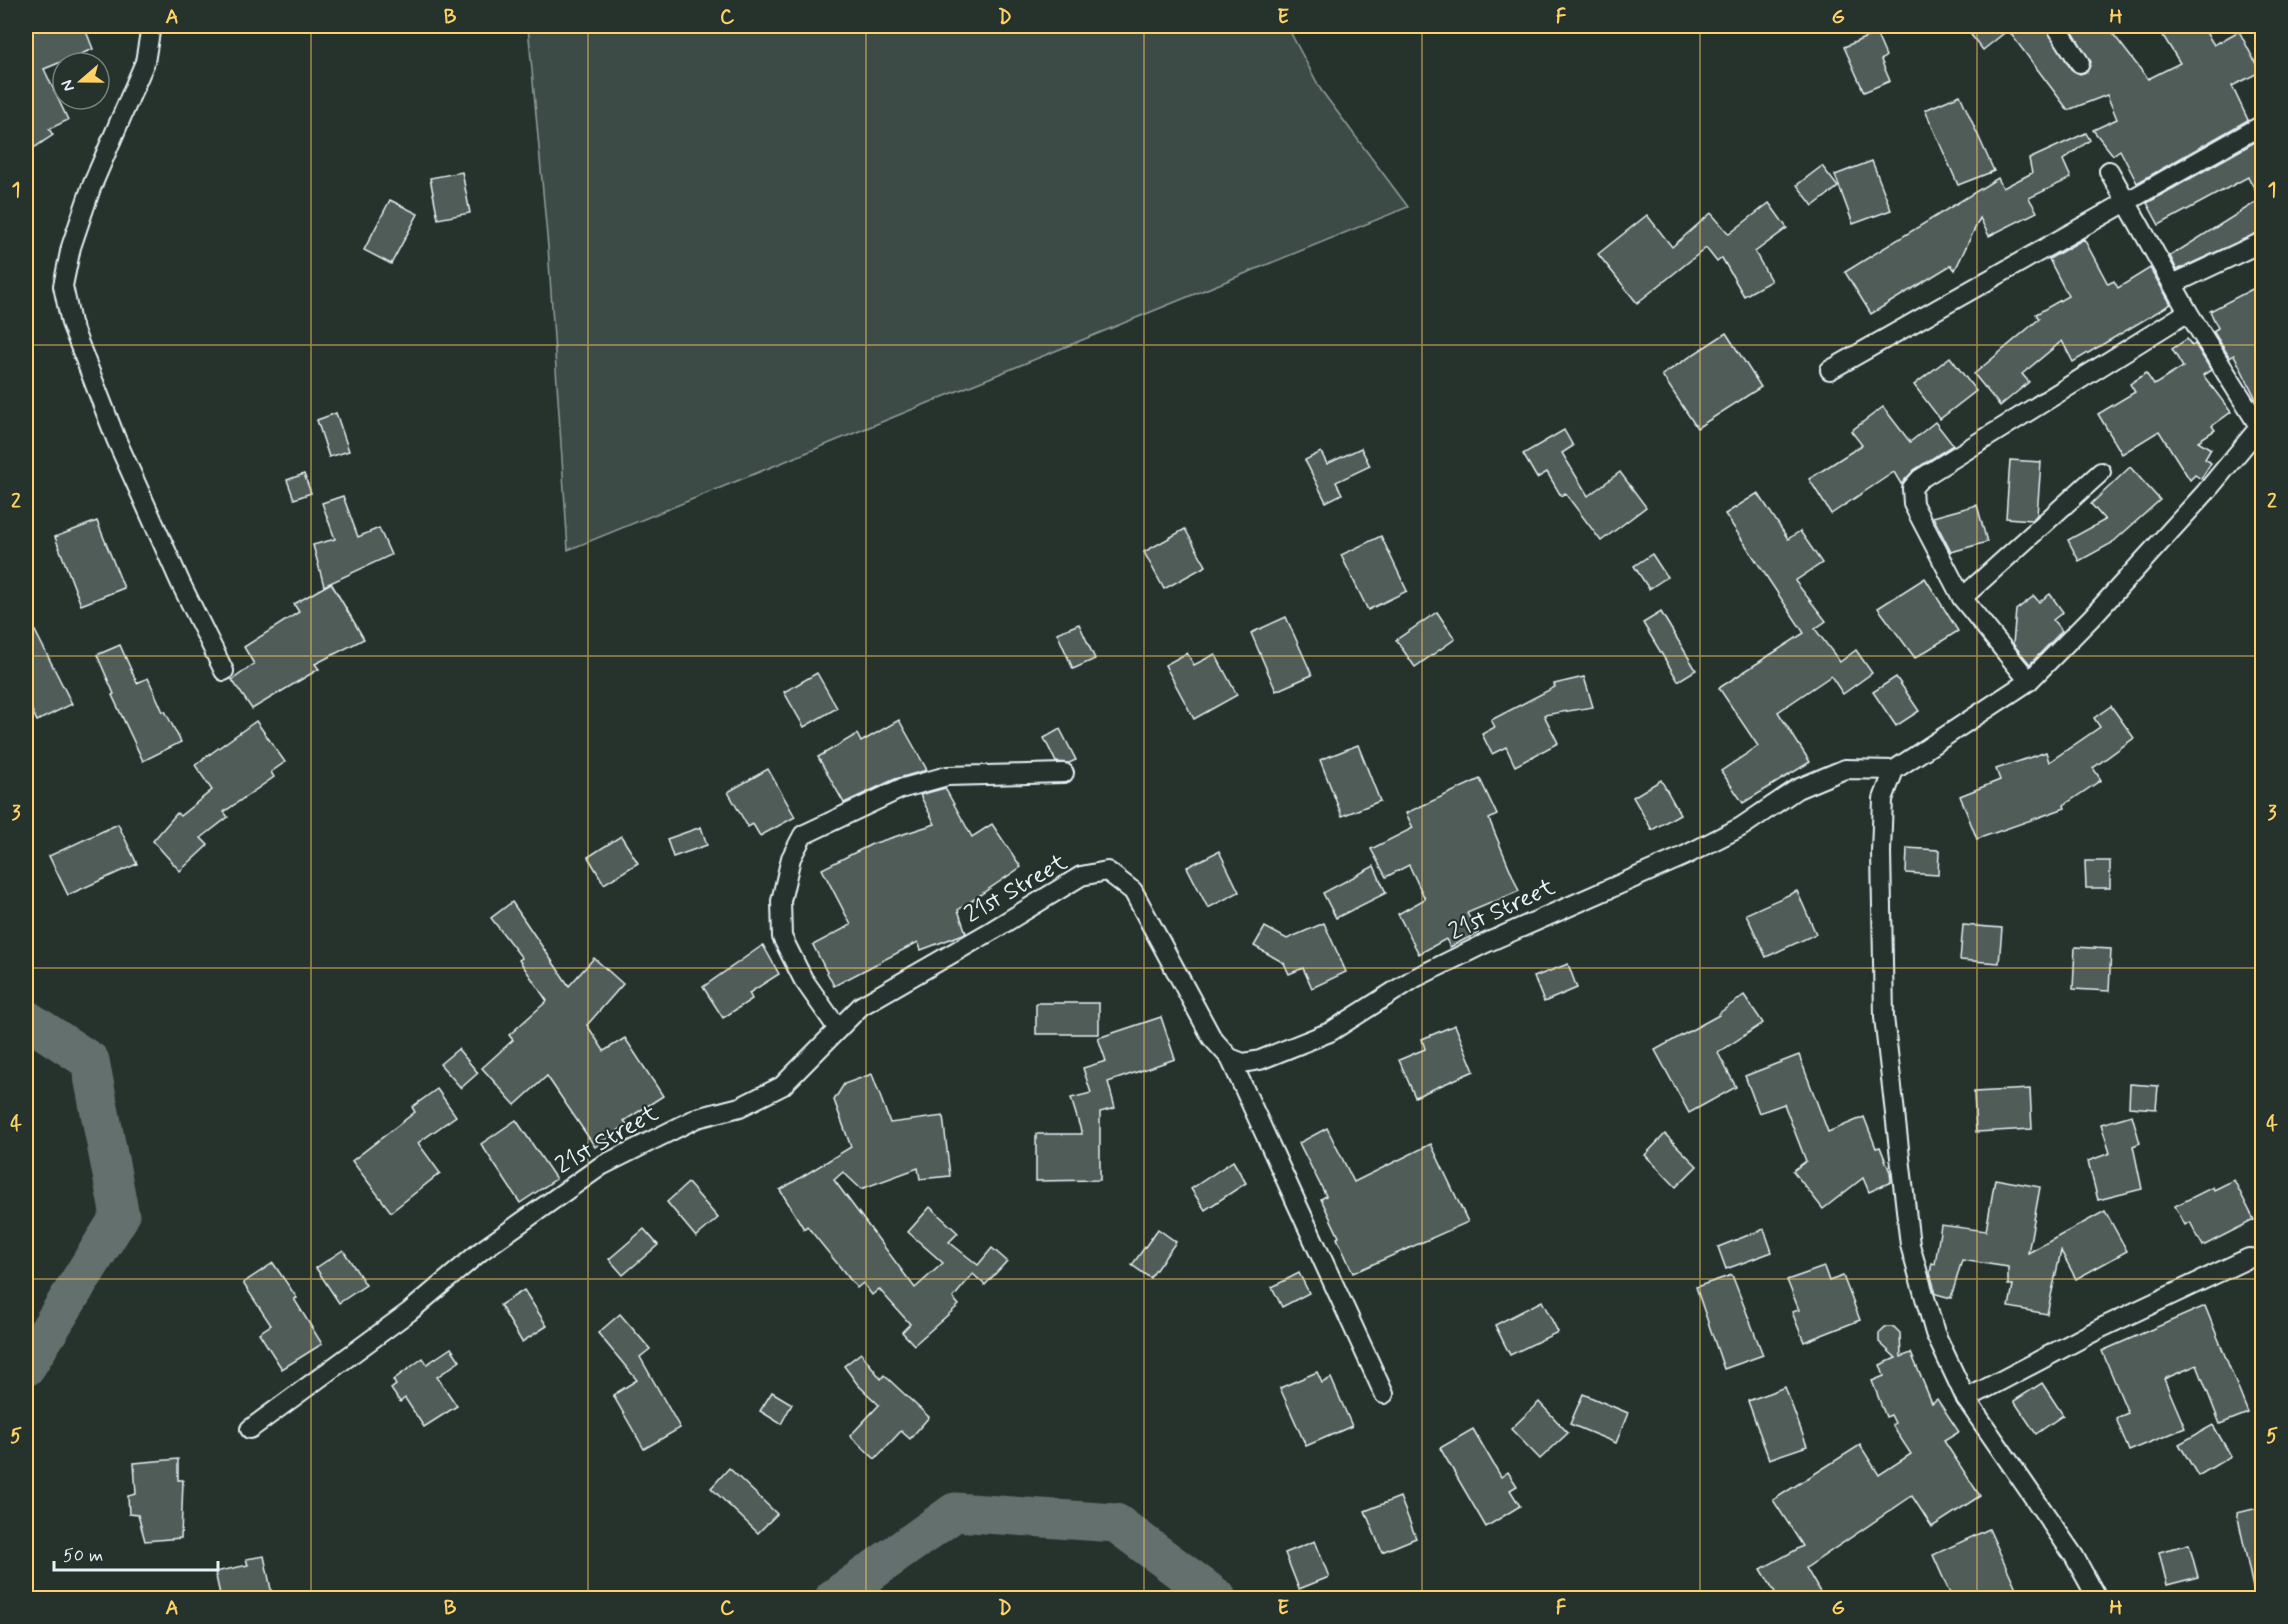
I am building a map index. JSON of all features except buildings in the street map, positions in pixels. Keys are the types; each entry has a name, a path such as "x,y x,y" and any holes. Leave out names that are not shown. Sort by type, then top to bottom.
{"street":[{"path":"151,26 145,62 91,188 71,247 63,286 71,323 116,439 181,584 224,671"},
{"path":"2056,26 2080,63"},
{"path":"1830,370 2262,125"},
{"path":"2097,1599 2074,1556 1966,1399 1935,1333 1910,1245 1896,1131 1884,1017 1881,852 1883,799 1894,770 2029,681 2092,617 2205,493 2261,427 2188,312 2109,171"},
{"path":"2173,284 2262,242"},
{"path":"2029,681 1962,598 1913,504 1912,488 1920,479 2188,312"},
{"path":"1962,598 2101,472"},
{"name":"21st Street","path":"250,1429 409,1312 481,1251 601,1166 697,1118 740,1107 782,1086 861,1006 1081,876 1107,872 1133,891 1212,1038 1230,1058 1243,1063 1260,1060 1330,1032 1415,978 1486,943 1684,856 1741,827 1797,789 1845,769 1894,770"},
{"path":"838,1029 803,980 782,937 781,901 791,858 803,835 900,789 947,776 1064,772"},
{"path":"1230,1058 1384,1394"},
{"path":"1966,1399 2101,1328 2206,1278 2249,1258 2262,1259"}],"shaded area":[{"path":"528,26 1287,26 1321,90 1408,207 568,550 548,247"}],"waterway":[{"path":"26,1019 90,1061 120,1216 26,1367"},
{"path":"834,1598 955,1512 1116,1523 1217,1598"}]}
